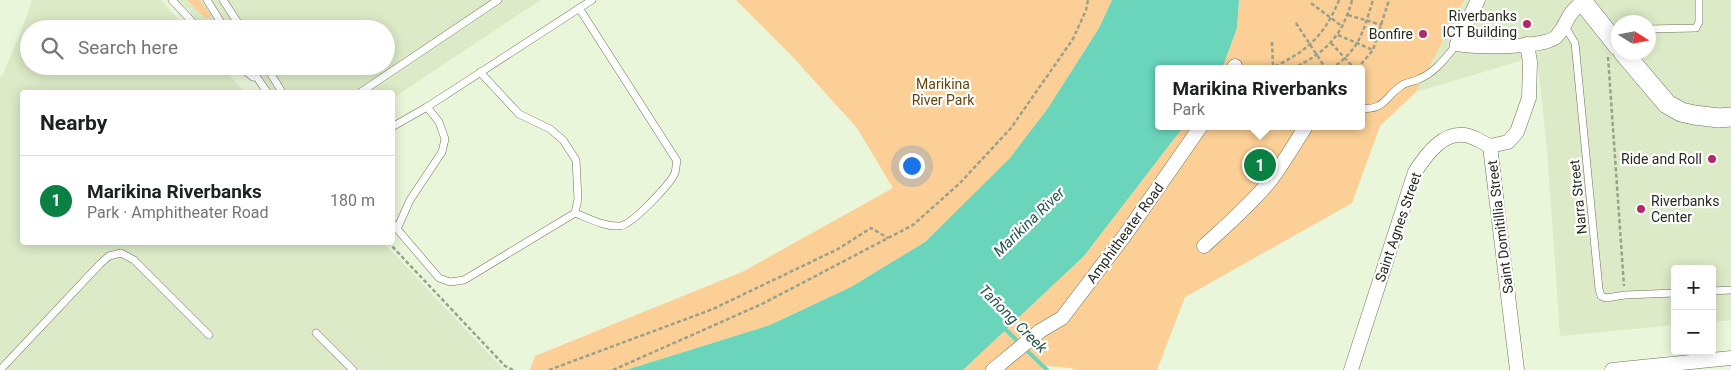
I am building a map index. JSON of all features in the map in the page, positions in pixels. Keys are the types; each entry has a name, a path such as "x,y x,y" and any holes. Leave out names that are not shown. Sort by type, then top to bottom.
{"street":[{"path":"1478,0 1457,44 1508,47 1547,42 1557,37 1570,13 1583,1 1611,37"},
{"name":"Saint Domitillia Street","path":"1517,370 1490,146 1508,142 1517,132 1529,98 1530,62 1527,44"},
{"path":"1630,60 1667,104 1681,112 1719,118 1731,117"},
{"name":"Amphitheater Road","path":"994,370 1040,331 1062,318 1125,235 1198,130"},
{"path":"1204,246 1229,224 1270,181 1304,130"},
{"name":"Saint Agnes Street","path":"1351,370 1414,172 1427,154 1451,136 1468,135 1490,146"},
{"path":"1612,370 1672,367 1731,358"}],"lane":[{"path":"172,0 191,20"},
{"path":"207,0 220,20"},
{"path":"223,0 236,20"},
{"path":"395,69 498,0"},
{"path":"395,124 427,107 592,0"},
{"path":"1656,29 1696,28 1700,22 1699,0"},
{"path":"575,213 607,225 620,226 629,223 670,181 676,171 677,161 579,8"},
{"name":"Narra Street","path":"1564,25 1575,43 1601,296 1606,298 1671,292"},
{"path":"1365,108 1380,106 1401,86 1429,74 1438,67 1457,44"},
{"path":"427,107 439,122 444,139 442,152 395,226 439,278 450,282 464,280 575,213 578,199 576,160 563,140 550,129 519,114 480,72"},
{"path":"251,75 257,80"},
{"path":"254,75 265,90"},
{"path":"272,75 281,90"},
{"path":"364,90 386,75"},
{"path":"0,370 100,264 109,256 121,253 134,260 209,335"},
{"path":"1716,291 1731,290"},
{"path":"316,333 353,370"}],"path":[{"path":"613,370 762,304 913,225 960,183 1011,128 1073,39 1086,10 1088,0"},
{"path":"1277,65 1288,60 1322,33 1332,19 1339,0"},
{"path":"1299,65 1317,55 1338,35 1343,28 1352,0"},
{"path":"1337,65 1346,59 1358,43 1372,0"},
{"path":"1360,65 1373,50 1388,0"},
{"path":"1311,3 1343,28"},
{"path":"1348,15 1382,25"},
{"path":"1296,23 1323,65"},
{"path":"1606,30 1624,295"},
{"path":"1338,35 1373,50"},
{"path":"1272,42 1273,65"},
{"path":"1331,43 1352,65"},
{"path":"549,370 713,309 838,248 872,228 888,238"},
{"path":"391,245 504,366 513,370"}],"shaded area":[{"path":"32,0 161,0 179,20 25,20"},
{"path":"179,0 541,0 395,97 395,90 262,90 248,75 395,75 395,20 198,20"},
{"name":"Riverbanks Center","path":"1464,0 1731,0 1731,320 1716,322 1716,265 1671,265 1671,325 1560,336 1547,149 1537,56 1416,92"},
{"path":"20,34 20,75 229,75 243,90 20,90 20,245 386,245 504,370 0,370 0,77"}],"green space":[{"path":"187,0 200,0 211,16 206,19"},
{"name":"Marikina River Park","path":"736,0 1112,0 1099,28 1048,108 1010,158 925,242 851,287 770,325 626,370 530,370 535,356 742,272 893,188 857,128 791,55"},
{"path":"1239,0 1464,0 1416,92 1380,126 1352,203 1185,297 1157,370 1075,370 1047,366 1041,370 963,370 1084,256 1181,130 1365,130 1365,65 1223,65 1237,28"}],"water":[{"name":"Marikina River","path":"1112,0 1239,0 1237,28 1223,65 1155,65 1155,130 1181,130 1084,256 963,370 626,370 770,325 851,287 925,242 1010,158 1048,108 1099,28"}],"waterway":[{"name":"Tañong Creek","path":"1002,326 1047,370"}],"place":[{"name":"Riverbanks ICT Building","path":"1527,24"},
{"name":"Bonfire","path":"1423,34"},
{"name":"Ride and Roll","path":"1712,159"},
{"name":"Marikina Riverbanks","path":"1260,165"},
{"name":"Riverbanks Center","path":"1641,209"}]}
